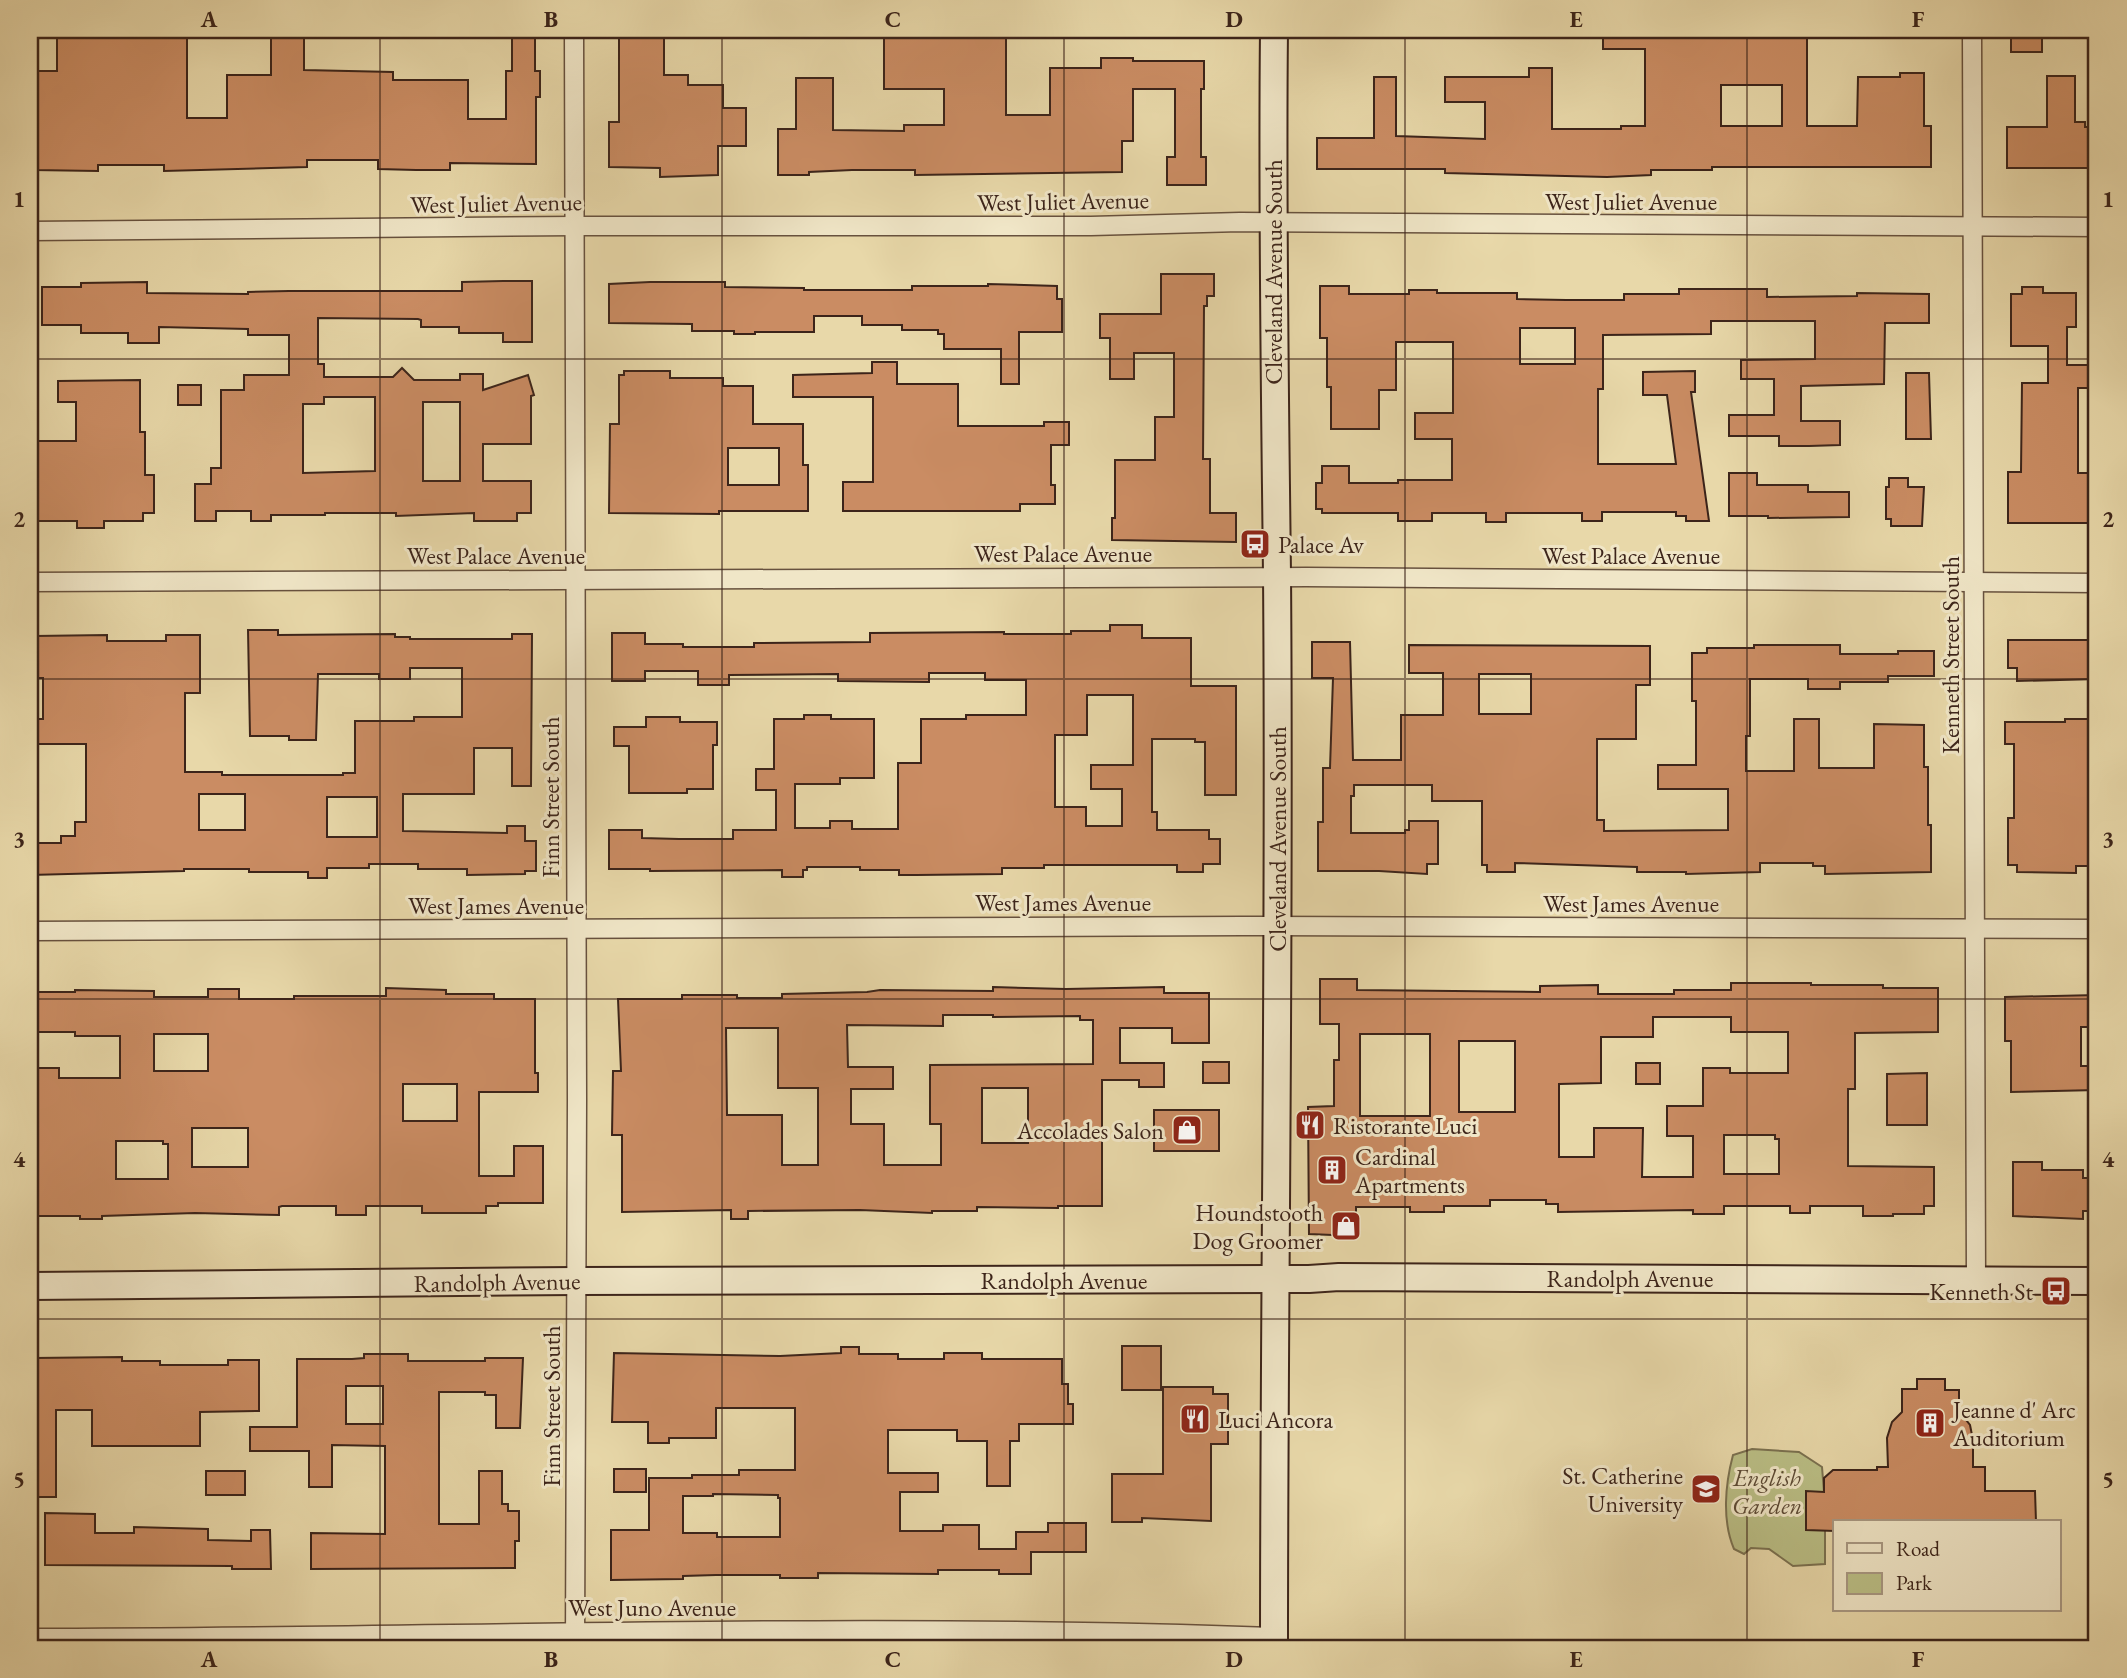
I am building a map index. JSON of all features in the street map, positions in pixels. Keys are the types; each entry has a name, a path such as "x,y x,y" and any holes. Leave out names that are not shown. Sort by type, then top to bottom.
{"main road":[{"name":"Cleveland Avenue South","path":"1274,30 1277,578 1274,1643"},
{"name":"Randolph Avenue","path":"30,1286 1353,1277 2097,1281"}],"street":[{"name":"Finn Street South","path":"575,30 575,1640"},
{"name":"Kenneth Street South","path":"1972,30 1976,1280"},
{"name":"West Juliet Avenue","path":"30,231 1273,223 2097,227"},
{"name":"West Palace Avenue","path":"30,582 1277,578 2097,583"},
{"name":"West James Avenue","path":"30,932 1277,926 2097,929"},
{"name":"West Juno Avenue","path":"30,1638 575,1640 1083,1630 1274,1643"}],"green space":[{"name":"English Garden","path":"1752,1449 1799,1452 1822,1467 1824,1492 1806,1492 1806,1529 1825,1530 1825,1564 1793,1566 1769,1549 1751,1548 1744,1554 1734,1549 1726,1515 1728,1478 1733,1455"}],"building":[{"path":"84,30 187,30 187,118 227,118 227,75 271,75 271,30 304,30 304,70 393,72 393,80 468,80 468,119 506,119 506,71 512,71 512,30 535,30 535,71 540,71 540,97 536,97 536,164 450,163 450,170 416,170 378,169 378,160 307,160 307,167 164,171 164,165 98,165 98,171 33,170 32,71 57,71 57,34 84,34"},
{"path":"884,30 1006,30 1006,115 1050,115 1050,68 1101,68 1101,58 1204,61 1204,89 1201,89 1201,157 1206,157 1206,185 1167,185 1167,157 1175,157 1175,89 1133,89 1133,141 1122,141 1122,172 915,175 915,170 852,170 778,175 778,129 796,129 796,78 833,78 833,130 904,131 904,125 944,125 944,89 884,89"},
{"path":"1603,30 1765,30 1765,35 1807,35 1807,126 1857,126 1858,77 1900,77 1900,73 1924,73 1924,126 1931,126 1931,167 1712,167 1712,170 1651,170 1651,175 1607,177 1445,173 1445,169 1317,169 1317,138 1374,138 1374,77 1396,77 1396,136 1485,139 1485,102 1445,102 1445,77 1529,77 1529,68 1552,68 1552,129 1621,129 1621,126 1645,126 1645,49 1603,49","holes":["1721,85 1782,85 1782,126 1721,126"]},
{"path":"2011,30 2042,30 2042,52 2011,52"},
{"path":"619,33 664,33 664,75 688,75 688,85 723,85 723,108 746,108 746,146 718,146 718,175 660,177 660,168 609,167 609,122 619,122"},
{"path":"2047,76 2075,76 2075,122 2085,122 2085,127 2097,127 2097,168 2007,168 2007,127 2047,127"},
{"path":"1161,274 1214,274 1214,296 1207,296 1207,306 1204,306 1203,459 1210,459 1210,513 1236,513 1236,542 1112,540 1112,518 1115,518 1115,460 1155,460 1155,417 1174,417 1174,353 1134,353 1134,379 1110,379 1110,338 1100,338 1100,314 1161,314"},
{"path":"532,281 532,342 503,342 503,333 459,333 459,327 421,327 421,320 418,319 318,318 318,364 324,364 324,377 393,377 402,368 414,380 460,380 460,374 483,374 483,390 528,375 534,395 531,396 531,444 483,444 483,481 531,481 531,513 517,513 517,521 474,521 474,513 396,516 396,513 325,513 271,515 271,521 251,521 251,511 216,511 216,521 195,521 195,484 211,484 211,468 221,468 221,390 244,390 244,375 289,375 289,335 248,335 248,329 159,327 159,343 128,343 128,333 81,333 81,325 42,325 42,287 81,287 81,283 147,282 147,293 248,294 289,291 462,291 462,282","holes":["324,397 375,397 375,471 303,473 303,404 324,404","423,402 460,402 460,481 423,481"]},
{"path":"725,282 725,287 804,290 912,290 912,286 988,284 1057,286 1057,299 1062,299 1062,332 1019,332 1019,384 1001,384 1001,349 944,349 944,334 938,334 938,330 902,330 902,325 862,325 862,316 814,316 814,332 755,334 692,331 692,324 609,323 609,284"},
{"path":"1320,286 1349,286 1349,294 1409,294 1409,290 1437,290 1437,293 1517,293 1517,299 1566,300 1624,300 1624,294 1679,294 1679,289 1767,289 1767,297 1857,296 1857,293 1929,294 1929,323 1885,323 1884,384 1801,386 1801,421 1840,421 1840,445 1779,446 1779,436 1729,436 1729,415 1774,415 1774,379 1741,379 1741,360 1815,359 1815,321 1711,321 1711,334 1603,335 1603,389 1598,389 1598,464 1676,464 1667,395 1643,395 1643,372 1695,371 1695,392 1691,392 1709,521 1686,521 1686,516 1676,516 1676,512 1602,512 1602,521 1582,521 1582,513 1506,513 1506,522 1486,522 1486,513 1432,513 1432,521 1398,521 1398,513 1322,513 1322,509 1316,509 1316,483 1322,483 1322,466 1349,466 1349,483 1452,480 1452,439 1415,439 1415,413 1453,413 1453,342 1396,342 1396,390 1379,390 1379,429 1331,429 1331,387 1327,387 1327,338 1320,338","holes":["1520,328 1575,328 1575,364 1520,364"]},
{"path":"2022,287 2043,287 2043,293 2076,293 2076,327 2067,327 2067,365 2097,365 2097,388 2078,388 2078,473 2097,473 2097,523 2008,523 2008,472 2021,472 2022,383 2048,383 2048,346 2011,346 2011,294 2022,294"},
{"path":"872,362 897,362 897,384 958,384 958,426 1044,426 1044,422 1069,422 1069,445 1051,445 1051,485 1055,485 1055,504 1020,504 1020,511 843,511 843,482 873,482 873,397 793,397 793,375 872,373"},
{"path":"624,371 670,371 670,378 723,378 723,386 753,386 753,424 803,424 803,465 808,465 808,511 719,511 719,514 609,513 610,424 619,424 619,375 624,375","holes":["728,448 779,448 779,485 728,485"]},
{"path":"1906,373 1929,373 1931,439 1906,439"},
{"path":"140,380 140,432 145,432 145,475 154,475 154,513 143,513 143,521 104,521 104,528 77,528 77,521 35,521 35,441 76,441 76,402 58,402 58,381"},
{"path":"178,385 201,385 201,405 178,405"},
{"path":"1729,473 1757,473 1757,485 1808,485 1808,492 1849,492 1849,517 1729,516"},
{"path":"1889,478 1908,478 1908,487 1924,487 1922,526 1891,526 1891,519 1886,519 1886,487 1889,487"},
{"path":"1110,625 1142,625 1142,638 1191,638 1191,686 1236,686 1236,795 1205,795 1205,742 1195,742 1195,739 1152,739 1152,812 1157,812 1157,830 1209,830 1209,839 1220,839 1220,864 1203,864 1203,872 1177,872 1177,865 1044,865 1044,868 1002,868 1002,874 917,875 899,875 899,870 860,870 860,867 807,867 807,870 803,870 803,877 782,877 782,870 609,869 609,830 642,830 642,838 733,839 733,830 776,830 776,790 756,790 756,769 774,769 774,719 804,719 804,715 831,715 831,719 874,719 874,778 840,778 840,784 795,784 795,828 830,828 830,821 852,821 852,829 898,829 898,763 921,763 921,719 966,719 966,715 1026,715 1026,680 985,680 985,673 929,673 929,682 838,681 838,674 729,675 729,685 698,685 698,671 645,671 645,681 612,681 612,633 645,633 645,644 754,647 754,643 870,642 870,633 1071,634 1071,631 1110,631","holes":["1087,695 1133,695 1133,765 1091,765 1091,789 1122,789 1122,826 1086,826 1086,807 1055,807 1055,735 1087,735"]},
{"path":"248,630 278,630 278,635 395,634 395,637 410,639 512,639 512,634 532,634 531,786 512,786 512,748 474,748 474,794 403,794 403,831 507,833 507,826 525,826 525,841 536,841 536,871 525,871 525,874 467,875 467,869 418,869 418,864 369,864 369,868 327,868 327,878 308,878 308,872 249,872 249,869 30,875 30,843 61,843 61,836 75,836 75,822 86,822 86,744 36,744 36,719 43,719 43,678 35,678 35,636 107,635 107,641 166,641 166,635 200,635 200,693 185,693 185,772 222,772 222,775 355,773 355,721 414,721 414,717 462,717 462,668 410,668 410,679 379,679 379,674 318,674 316,740 289,740 289,736 250,736","holes":["199,794 245,794 245,830 199,830","327,797 377,797 377,837 327,837"]},
{"path":"2008,640 2097,640 2097,679 2017,681 2017,668 2008,668"},
{"path":"1312,642 1350,642 1353,760 1401,760 1401,715 1443,715 1443,673 1409,673 1409,645 1650,646 1650,685 1636,685 1636,739 1597,739 1597,820 1604,820 1604,831 1728,830 1728,789 1658,789 1658,765 1696,765 1696,701 1692,701 1692,653 1707,653 1707,648 1754,648 1754,645 1840,645 1840,654 1934,651 1934,676 1888,676 1888,682 1840,682 1840,689 1808,689 1808,679 1750,679 1750,736 1746,736 1746,771 1794,771 1794,719 1819,719 1819,768 1874,768 1874,724 1924,725 1924,767 1928,767 1928,825 1931,825 1931,872 1825,874 1825,866 1813,866 1813,863 1760,863 1760,872 1686,874 1637,872 1637,867 1515,863 1515,872 1487,872 1487,865 1482,865 1482,801 1432,801 1432,785 1354,785 1354,796 1351,796 1351,833 1405,833 1405,830 1409,830 1409,821 1438,821 1438,864 1427,864 1427,874 1318,871 1318,822 1323,822 1323,768 1330,768 1333,678 1312,678","holes":["1479,674 1531,674 1531,714 1479,714"]},
{"path":"646,717 680,717 680,722 717,722 717,745 713,745 713,789 687,789 687,793 629,793 629,746 614,746 614,727 646,727"},
{"path":"2065,719 2097,719 2097,866 2076,866 2076,873 2017,872 2017,865 2008,865 2008,818 2014,818 2014,744 2005,744 2005,722 2065,722"},
{"path":"1320,979 1357,979 1357,990 1540,992 1540,986 1598,985 1598,994 1674,994 1674,990 1731,990 1731,983 1938,988 1938,1032 1855,1033 1855,1089 1848,1089 1848,1166 1934,1167 1934,1206 1924,1206 1924,1214 1893,1216 1863,1216 1863,1206 1810,1206 1810,1213 1790,1213 1790,1206 1724,1206 1724,1214 1693,1214 1693,1210 1558,1212 1558,1204 1546,1204 1546,1200 1490,1200 1490,1206 1444,1206 1444,1212 1410,1212 1410,1207 1356,1207 1356,1236 1309,1234 1308,1107 1334,1106 1334,1060 1339,1060 1339,1024 1320,1024","holes":["1653,1017 1731,1017 1731,1032 1788,1032 1788,1073 1730,1073 1730,1068 1703,1068 1703,1106 1667,1106 1667,1136 1693,1136 1693,1177 1642,1177 1643,1128 1594,1128 1594,1157 1559,1157 1559,1084 1601,1083 1601,1037 1653,1037","1360,1034 1430,1034 1430,1116 1360,1116","1459,1041 1515,1041 1515,1112 1459,1112","1724,1135 1775,1135 1775,1139 1779,1139 1779,1174 1724,1174"]},
{"path":"993,987 1164,987 1164,993 1209,993 1209,1043 1172,1043 1172,1028 1120,1028 1120,1063 1164,1063 1164,1087 1139,1087 1139,1080 1102,1080 1102,1206 977,1207 977,1211 932,1213 860,1210 748,1211 748,1219 731,1219 731,1210 622,1212 622,1135 612,1135 613,1071 621,1071 618,999 682,999 682,995 782,998 782,994 880,990 993,991","holes":["943,1015 1080,1016 1080,1020 1093,1020 1093,1064 930,1065 930,1124 941,1124 941,1165 884,1165 884,1124 851,1124 851,1089 893,1089 893,1067 848,1067 847,1025 943,1026","726,1028 778,1028 778,1088 818,1088 818,1165 782,1165 782,1115 727,1115","982,1088 1028,1088 1028,1143 982,1143"]},
{"path":"386,988 446,990 446,994 494,994 494,999 535,999 535,1073 538,1073 538,1092 479,1092 479,1176 514,1176 514,1146 543,1146 543,1203 498,1203 498,1206 486,1206 486,1213 422,1213 422,1206 366,1206 366,1215 336,1215 336,1206 282,1206 279,1207 279,1215 195,1213 80,1219 80,1216 37,1216 37,1213 30,1213 30,1177 37,1177 37,1141 32,1141 32,1121 36,1121 36,1068 59,1068 59,1078 120,1078 120,1036 33,1032 33,992 154,991 154,997 208,997 208,989 239,989 239,999 386,996","holes":["154,1034 208,1034 208,1071 154,1071","403,1084 457,1084 457,1121 403,1121","192,1128 248,1128 248,1167 192,1167","116,1141 163,1141 163,1144 168,1144 168,1179 116,1179"]},
{"path":"2097,995 2097,1027 2081,1027 2081,1066 2097,1066 2097,1090 2011,1092 2011,1041 2005,1041 2005,997"},
{"path":"1203,1062 1229,1062 1229,1083 1203,1083"},
{"path":"1636,1063 1660,1063 1660,1084 1636,1084"},
{"path":"1927,1073 1927,1125 1887,1125 1887,1074"},
{"name":"Accolades Salon","path":"1154,1110 1219,1110 1219,1151 1154,1151"},
{"path":"2013,1162 2042,1162 2042,1170 2083,1170 2083,1178 2097,1178 2097,1211 2083,1211 2083,1219 2013,1216"},
{"path":"1122,1346 1161,1346 1161,1390 1122,1390"},
{"path":"841,1347 859,1347 859,1354 898,1354 898,1359 944,1359 944,1353 982,1353 982,1359 1062,1359 1062,1384 1068,1384 1068,1404 1073,1404 1073,1424 1019,1424 1019,1441 1010,1441 1010,1486 987,1486 987,1441 957,1441 957,1430 888,1430 888,1473 938,1473 938,1492 900,1492 900,1531 943,1531 943,1525 979,1525 979,1549 1016,1549 1016,1532 1048,1532 1048,1523 1086,1523 1086,1552 1031,1552 1031,1574 999,1574 999,1570 938,1570 938,1574 818,1573 818,1578 716,1575 683,1576 683,1579 611,1580 611,1530 649,1530 649,1478 739,1475 739,1470 795,1470 795,1408 716,1408 716,1438 669,1438 669,1443 648,1443 648,1422 612,1422 614,1353 780,1356 841,1353","holes":["778,1495 780,1537 717,1537 717,1533 683,1533 683,1496"]},
{"path":"364,1354 408,1354 408,1361 523,1358 520,1428 496,1428 496,1395 485,1395 485,1392 439,1392 439,1524 479,1524 479,1471 502,1471 502,1504 508,1504 508,1511 519,1511 519,1541 515,1541 515,1568 311,1569 311,1533 385,1534 385,1446 332,1445 332,1487 309,1487 309,1451 250,1451 250,1427 297,1427 297,1359 364,1358","holes":["346,1386 383,1386 383,1424 346,1424"]},
{"path":"122,1357 122,1361 160,1361 160,1365 228,1365 228,1360 259,1360 259,1411 200,1412 200,1446 92,1446 92,1410 56,1410 56,1497 34,1497 34,1358"},
{"path":"1917,1379 1945,1379 1945,1390 1959,1390 1959,1411 1970,1425 1973,1440 1973,1467 1985,1467 1985,1491 2035,1491 2036,1520 1833,1520 1833,1531 1806,1530 1806,1491 1824,1492 1824,1478 1833,1470 1877,1470 1877,1467 1888,1467 1887,1438 1892,1422 1902,1412 1902,1389 1917,1389"},
{"path":"1163,1387 1213,1387 1213,1394 1228,1394 1228,1444 1211,1444 1211,1521 1142,1518 1142,1522 1112,1522 1112,1474 1163,1474"},
{"path":"614,1469 646,1469 646,1492 614,1492"},
{"path":"206,1471 245,1471 245,1495 206,1495"},
{"path":"45,1513 95,1514 95,1533 134,1533 134,1527 208,1529 208,1540 251,1541 251,1530 270,1530 271,1569 232,1569 232,1566 45,1565"}],"place":[{"name":"Palace Av","path":"1255,544"},
{"name":"Ristorante Luci","path":"1310,1125"},
{"name":"Accolades Salon","path":"1187,1130"},
{"name":"Cardinal Apartments","path":"1332,1170"},
{"name":"Houndstooth Dog Groomer","path":"1346,1226"},
{"name":"Kenneth St","path":"2056,1291"},
{"name":"Luci Ancora","path":"1195,1419"},
{"name":"Jeanne d' Arc Auditorium","path":"1930,1423"},
{"name":"St. Catherine University","path":"1706,1489"}]}
